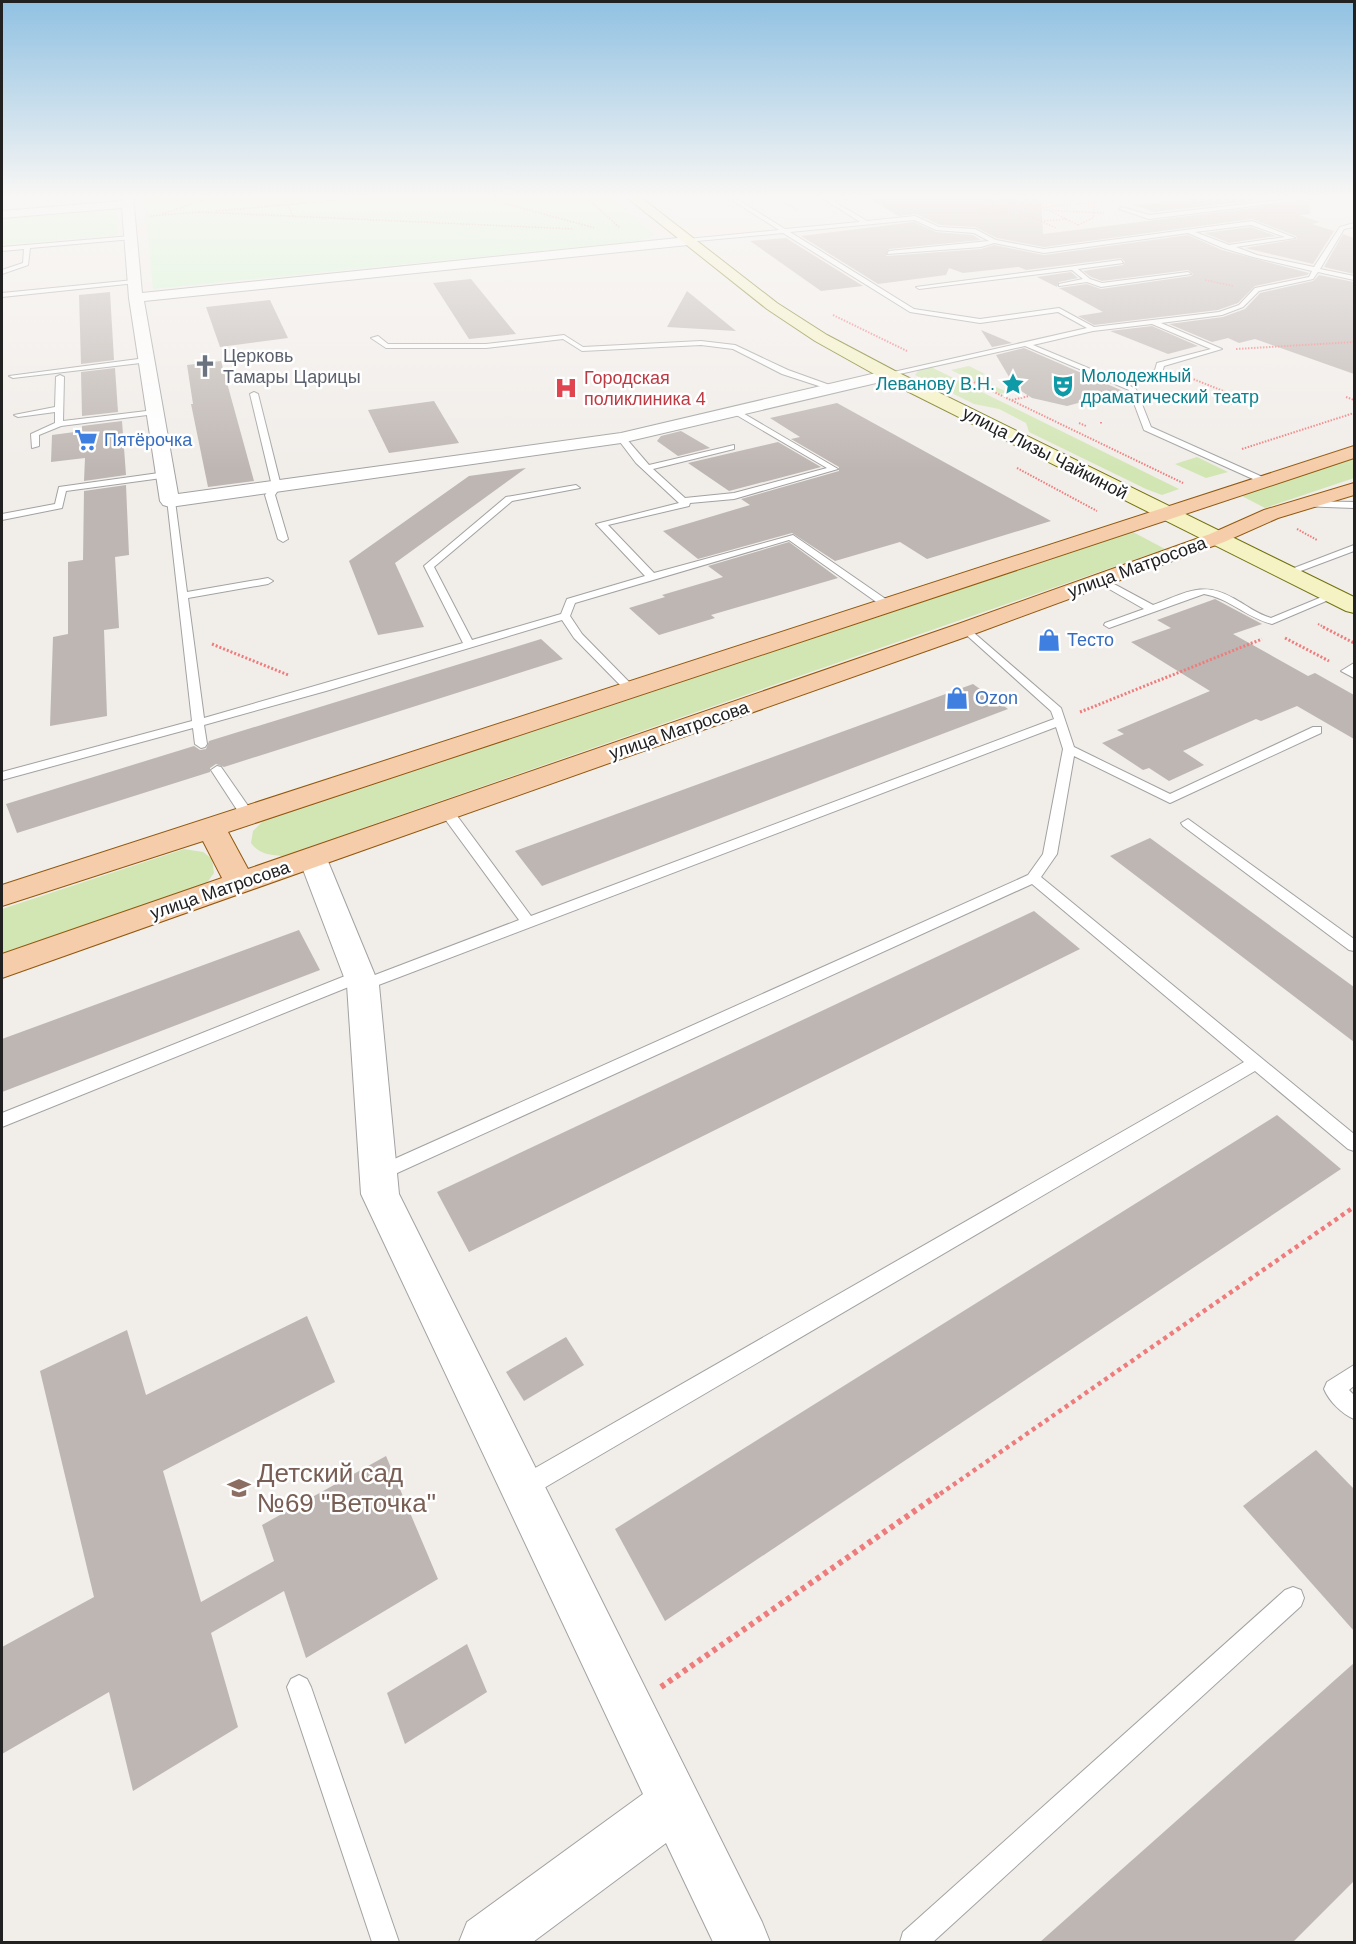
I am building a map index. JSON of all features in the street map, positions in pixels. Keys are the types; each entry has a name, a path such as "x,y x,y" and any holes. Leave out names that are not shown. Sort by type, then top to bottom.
{"main road":[{"name":"улица Лизы Чайкиной","path":"747,287 821,338 890,375 1354,606"},
{"name":"улица Матросова","path":"2,896 1354,452"},
{"name":"улица Матросова","path":"2,966 966,629 1217,538 1271,514 1354,489"},
{"path":"211,828 240,883"}],"street":[{"path":"135,287 170,501 621,438 890,375"},
{"path":"136,298 244,287"},
{"path":"313,859 361,981 380,1194 742,1942"},
{"path":"487,1942 674,1804"}],"lane":[{"path":"2,295 86,287"},
{"path":"873,287 912,311 980,321 1059,310 1093,329"},
{"path":"890,375 1093,329 1220,314 1241,306 1257,289 1268,287"},
{"path":"1152,322 1218,349"},
{"path":"375,338 386,346 486,346 564,337 582,349 701,343 735,347 785,372 834,388"},
{"path":"1026,344 1132,388 1147,428 1264,481"},
{"path":"1117,382 1159,371 1161,365 1218,349"},
{"path":"13,376 146,360"},
{"path":"59,424 60,377"},
{"path":"254,394 278,486 270,495 283,539"},
{"path":"18,415 59,409"},
{"path":"682,501 734,496 834,469 736,411"},
{"path":"35,446 35,434 59,424 155,412"},
{"path":"621,438 648,468 686,504 602,524 652,578"},
{"path":"648,468 731,447"},
{"path":"2,517 59,506 62,489 166,475"},
{"path":"469,645 429,566 509,499 576,488"},
{"path":"170,501 201,744"},
{"path":"1302,504 1354,506"},
{"path":"2,776 198,724 469,645 565,615 571,601 790,537 886,604"},
{"path":"1286,573 1354,548"},
{"path":"1101,580 1152,609"},
{"path":"182,596 268,581"},
{"path":"1109,625 1208,591 1272,621 1333,596"},
{"path":"565,615 578,636 631,690"},
{"path":"378,1174 1033,878 1050,854 1069,749 1057,710 966,629"},
{"path":"2,1119 361,981 529,922 1060,721"},
{"path":"1069,749 1170,799 1317,730"},
{"path":"217,770 248,816"},
{"path":"447,812 529,922"},
{"path":"1188,823 1354,946"},
{"path":"1033,878 1354,1144"},
{"path":"522,1488 1256,1063"},
{"path":"1354,1375 1334,1389 1354,1409"},
{"path":"913,1942 1293,1598"},
{"path":"299,1688 386,1942"}],"path":[{"path":"824,311 1192,487"},
{"path":"1218,349 1261,349 1354,342"},
{"path":"1159,371 1180,379 1188,377 1251,402"},
{"path":"1012,400 1029,396"},
{"path":"1231,404 1242,398"},
{"path":"1346,398 1354,400"},
{"path":"1213,458 1354,413"},
{"path":"1079,423 1086,426"},
{"path":"1276,633 1352,671"},
{"path":"187,634 322,689"},
{"path":"1060,721 1266,638"},
{"path":"629,1709 1354,1207"}],"green space":[{"path":"153,287 176,287 153,289"},
{"path":"969,366 985,374 975,377 1007,392 1000,394 951,370"},
{"path":"931,367 1179,489 1162,495 1146,489 1029,432 1026,423 999,409 974,404 915,375 918,371"},
{"path":"1197,457 1228,472 1206,478 1175,464"},
{"path":"1354,457 1354,478 1265,508 1240,495"},
{"path":"1133,532 1165,549 282,856 264,853 257,850 251,843 253,831 262,822"},
{"path":"184,849 203,852 212,859 214,873 206,884 2,953 2,909"}],"building":[{"path":"435,287 477,287 516,334 469,339"},
{"path":"815,287 857,287 821,291"},
{"path":"1095,287 1101,289 1117,287 1254,287 1238,303 1218,310 1094,325 1078,316 1103,312 1059,288"},
{"path":"1288,287 1354,287 1354,374 1255,339 1239,343 1228,338 1212,342 1169,324 1223,317 1245,309 1260,293"},
{"path":"687,291 736,331 667,327"},
{"path":"110,292 114,360 81,364 79,295"},
{"path":"270,300 288,338 220,347 206,307"},
{"path":"1152,326 1198,346 1168,354 1110,331"},
{"path":"981,330 1012,343 992,347"},
{"name":"Молодежный драматический театр","path":"1024,348 1123,391 1067,406 1032,398 1015,387 996,355"},
{"path":"221,361 254,481 208,487 191,404 193,404 187,365"},
{"path":"115,368 118,412 82,416 81,372"},
{"path":"434,401 459,443 389,453 368,410"},
{"path":"837,403 1051,521 927,559 900,542 835,561 792,533 698,559 663,531 750,505 741,499 839,471 839,467 791,439 800,437 770,418"},
{"path":"122,421 126,475 84,481 85,458 51,462 52,435 82,431 82,426"},
{"path":"681,431 710,448 678,456 657,441 661,436"},
{"path":"778,442 821,467 729,491 688,463"},
{"path":"526,468 395,563 424,627 378,635 349,561 469,476"},
{"path":"126,485 129,555 115,557 119,628 104,630 107,716 50,726 53,637 68,634 68,562 83,560 84,491"},
{"path":"789,542 838,578 711,615 715,618 659,635 629,608 665,597 662,595 723,577 708,566"},
{"path":"1215,599 1262,624 1233,634 1308,676 1315,673 1354,695 1354,739 1297,706 1261,721 1256,719 1183,751 1204,765 1169,781 1149,768 1143,770 1102,743 1124,734 1117,730 1210,691 1131,642 1171,628 1157,620"},
{"path":"541,639 563,659 224,767 216,764 210,768 210,772 17,833 6,804 194,746 200,750 206,749 209,741"},
{"path":"973,684 1008,709 542,886 515,851"},
{"path":"1150,838 1354,987 1354,1042 1110,856"},
{"path":"1034,911 1080,949 469,1252 437,1192"},
{"path":"299,930 320,970 2,1092 2,1039"},
{"path":"1277,1115 1341,1169 665,1621 615,1529"},
{"path":"307,1316 335,1382 163,1471 201,1602 274,1561 262,1525 386,1456 438,1579 306,1658 284,1591 211,1633 238,1727 133,1791 109,1692 2,1754 2,1647 94,1597 40,1371 127,1330 146,1395"},
{"path":"566,1337 584,1365 524,1401 506,1372"},
{"path":"1316,1450 1354,1489 1354,1631 1243,1506"},
{"path":"467,1644 487,1692 405,1744 387,1693"},
{"path":"1354,1663 1354,1881 1293,1942 1040,1942"}],"place":[{"name":"Церковь Тамары Царицы","path":"205,366"},
{"name":"Леванову В.Н.","path":"1013,384"},
{"name":"Молодежный драматический театр","path":"1063,386"},
{"name":"Городская поликлиника 4","path":"566,388"},
{"name":"Пятёрочка","path":"86,440"},
{"name":"Тесто","path":"1049,640"},
{"name":"Ozon","path":"957,698"},
{"name":"Детский сад №69 \"Веточка\"","path":"239,1488"}]}
